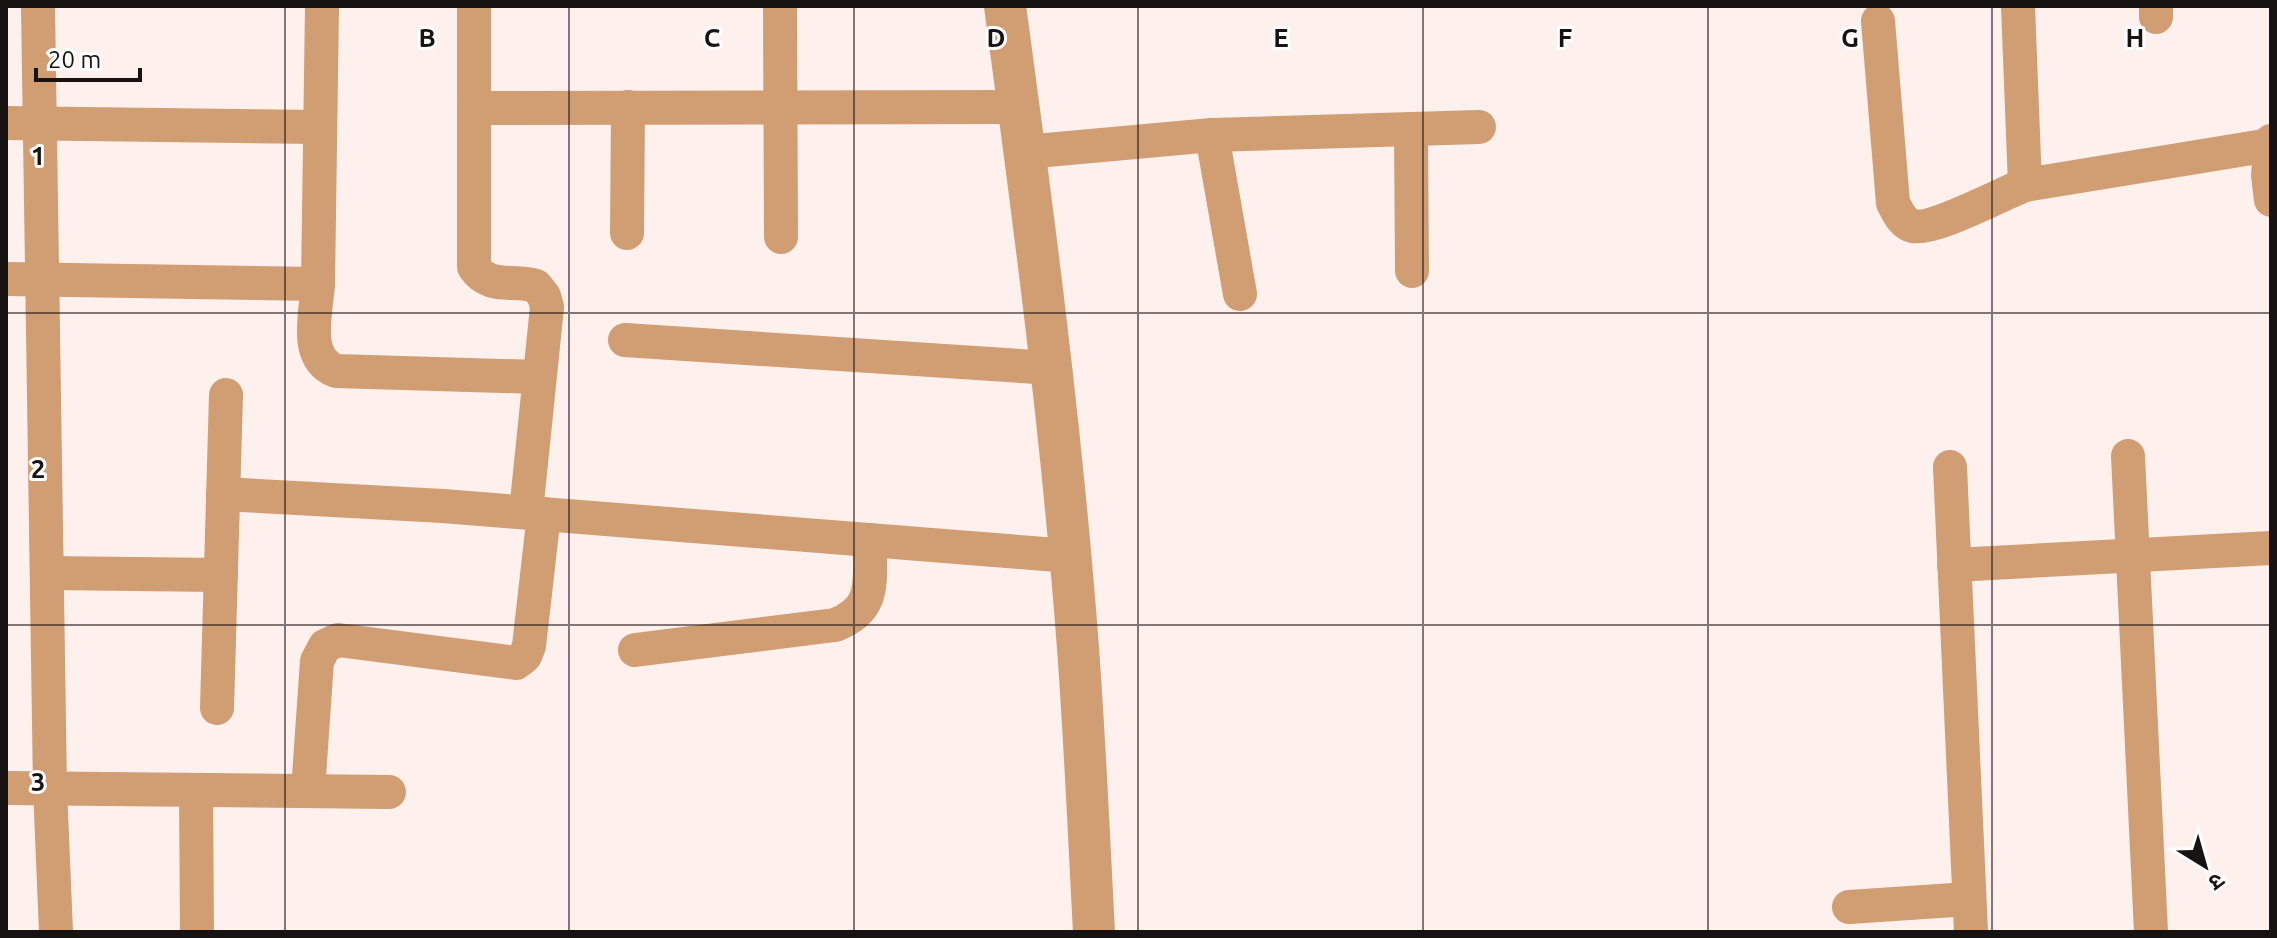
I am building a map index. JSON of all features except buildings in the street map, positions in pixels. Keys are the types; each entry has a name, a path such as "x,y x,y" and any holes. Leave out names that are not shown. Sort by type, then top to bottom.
{"street":[{"path":"38,6 50,788 56,932"},
{"path":"322,6 318,284 314,343 317,357 325,366 336,371 539,377"},
{"path":"308,791 317,661 325,646 338,640 516,663 525,656 529,646 539,377 547,307 544,296 536,286 492,283 481,278 474,267 474,6"},
{"path":"780,6 781,237"},
{"path":"1005,6 1051,368 1070,556 1094,932"},
{"path":"2018,6 2025,185"},
{"path":"1878,21 1893,203 1903,220 1915,226 1939,224 1986,199 2025,185 2271,143 2271,200"},
{"path":"627,233 628,107"},
{"path":"474,108 1019,107"},
{"path":"6,123 319,127"},
{"path":"1025,152 1212,135 1479,127"},
{"path":"1411,129 1412,271"},
{"path":"1212,135 1240,294"},
{"path":"6,279 318,284"},
{"path":"625,340 1051,368"},
{"path":"217,708 226,395"},
{"path":"2128,456 2151,932"},
{"path":"1849,907 1970,915 1950,467"},
{"path":"223,494 535,513 1070,556"},
{"path":"635,650 835,625 854,618 865,606 869,591 870,540"},
{"path":"1954,565 2271,548"},
{"path":"47,573 221,575"},
{"path":"6,788 389,792"},
{"path":"196,790 197,932"}]}
